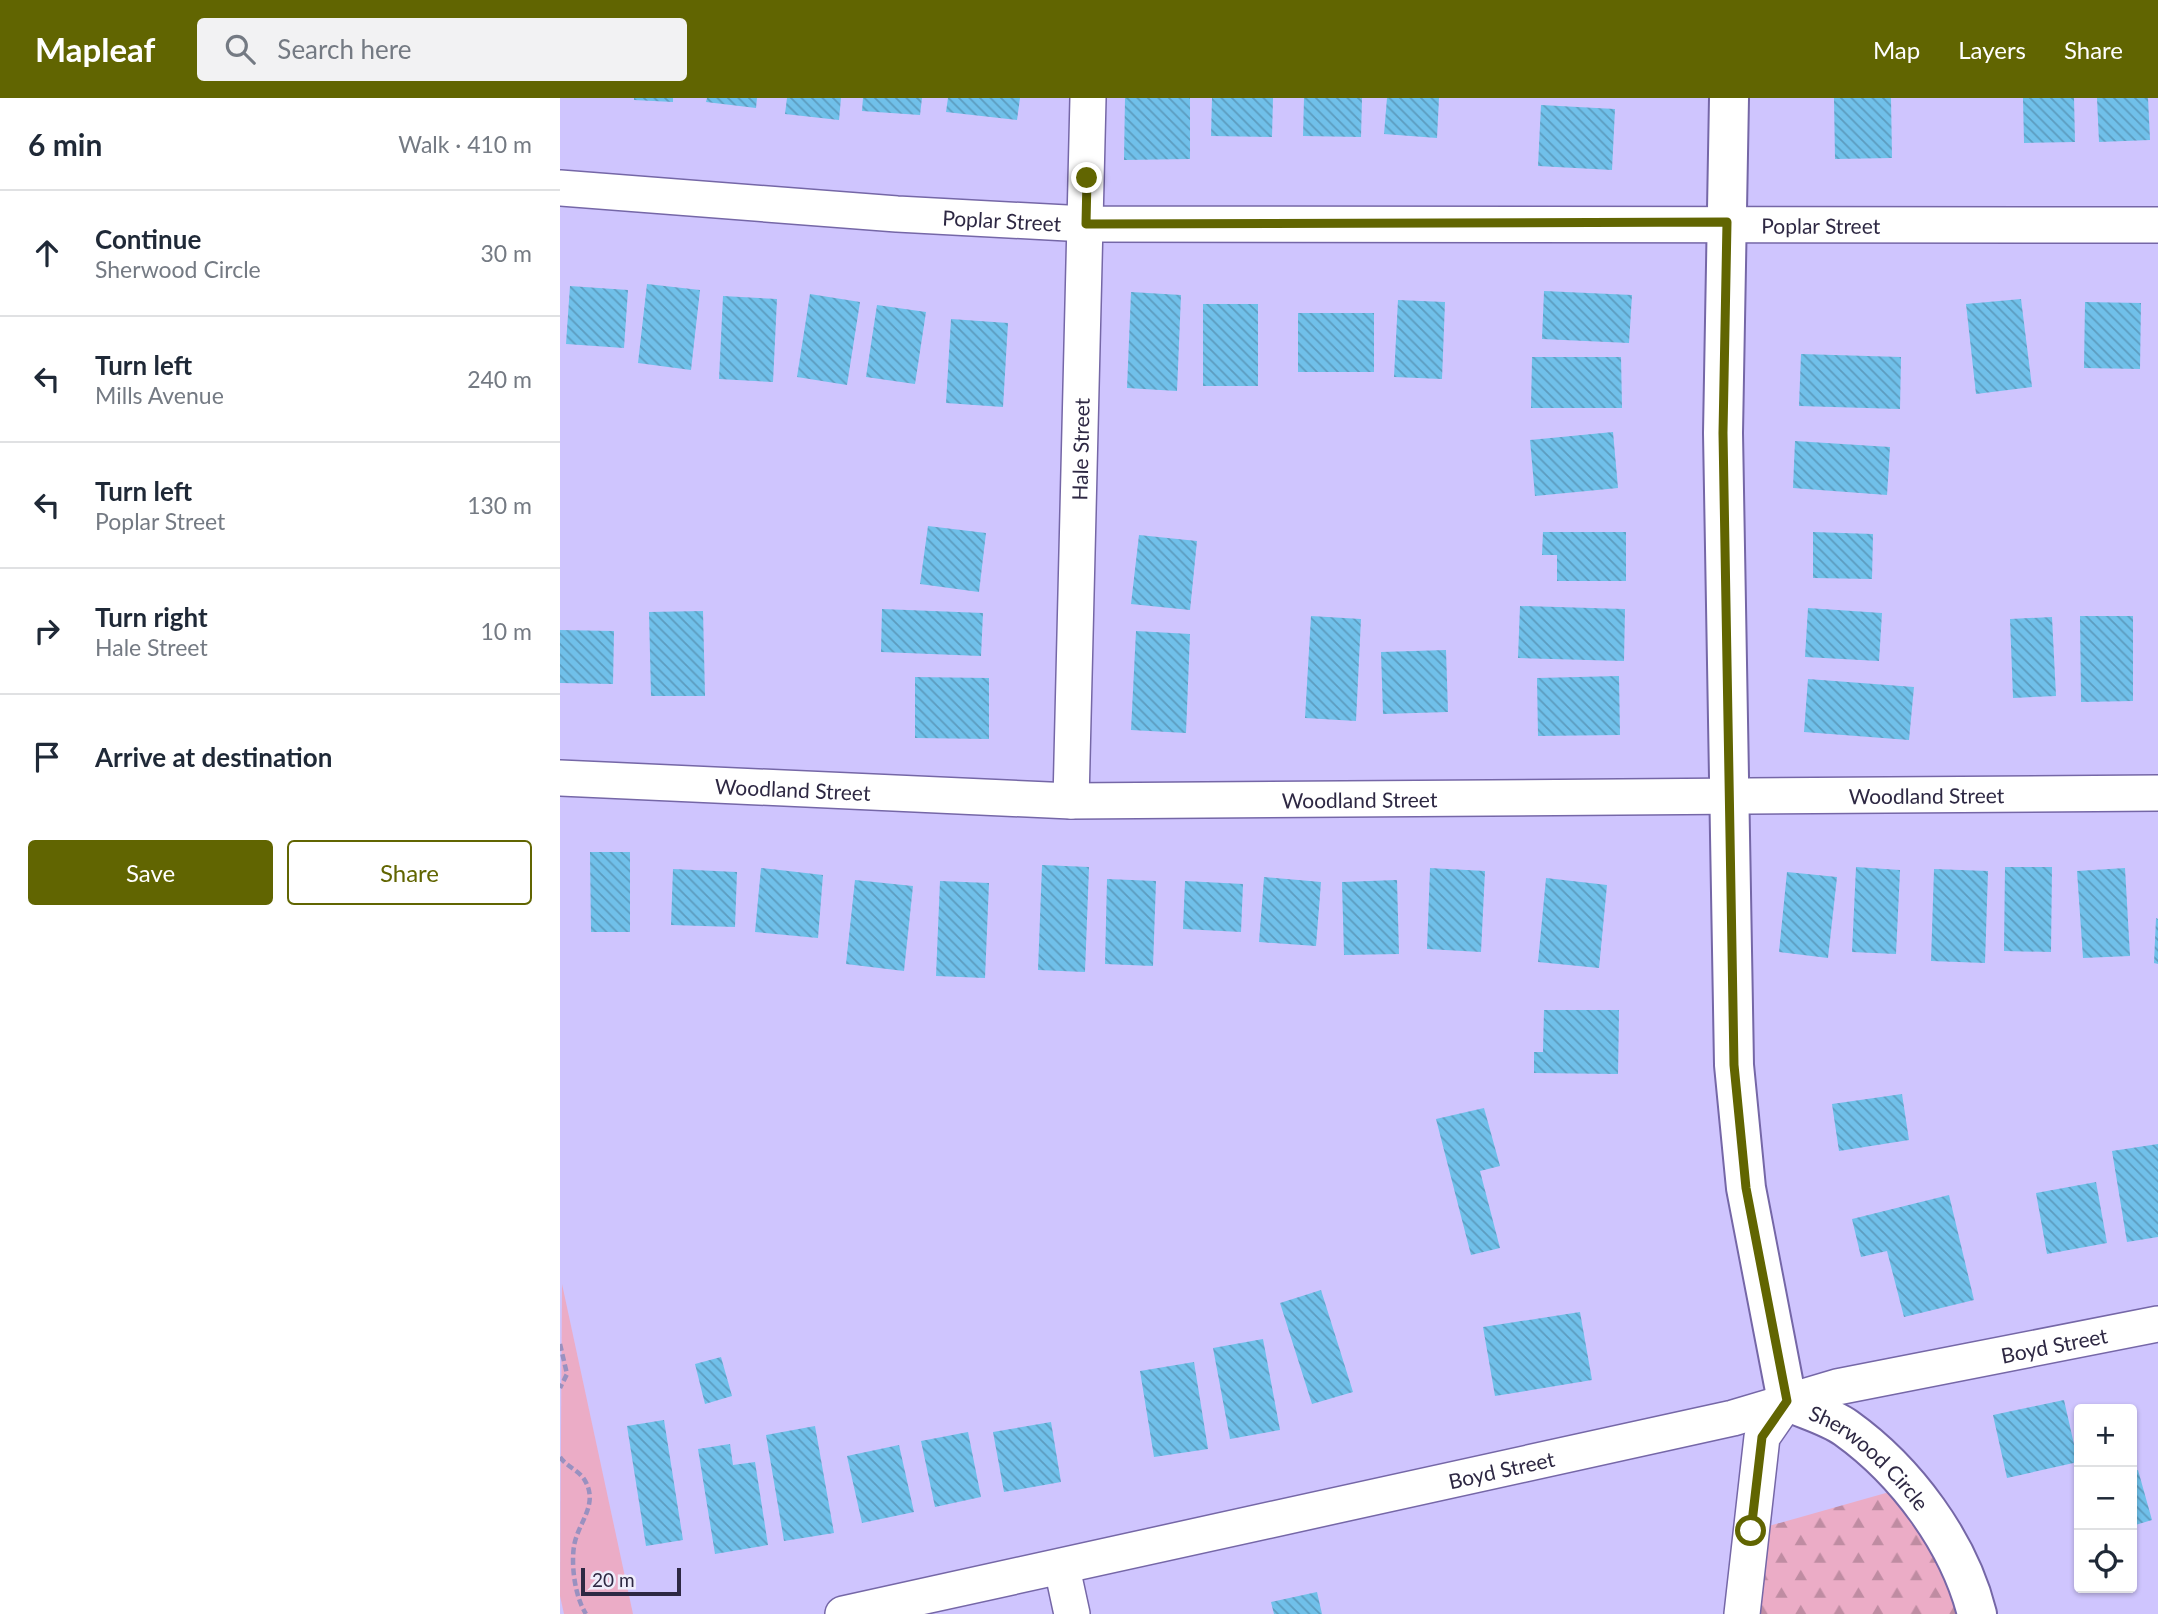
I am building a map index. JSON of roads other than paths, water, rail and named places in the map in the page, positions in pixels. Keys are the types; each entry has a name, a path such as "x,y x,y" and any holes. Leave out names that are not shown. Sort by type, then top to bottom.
{"street":[{"name":"Hale Street","path":"1071,801 1088,98"},
{"path":"1729,98 1723,433 1734,1065 1746,1188 1787,1401"},
{"name":"Poplar Street","path":"560,188 897,214 1086,224 1727,222 2158,225"},
{"name":"Woodland Street","path":"560,778 1071,801 2158,793"},
{"name":"Boyd Street","path":"844,1614 1733,1419 1837,1387 2158,1324"},
{"name":"Sherwood Circle","path":"1742,1614 1762,1437 1787,1401 1844,1427 1908,1487 1934,1521 1956,1559 1977,1614"},
{"path":"1062,1568 1072,1614"}]}
